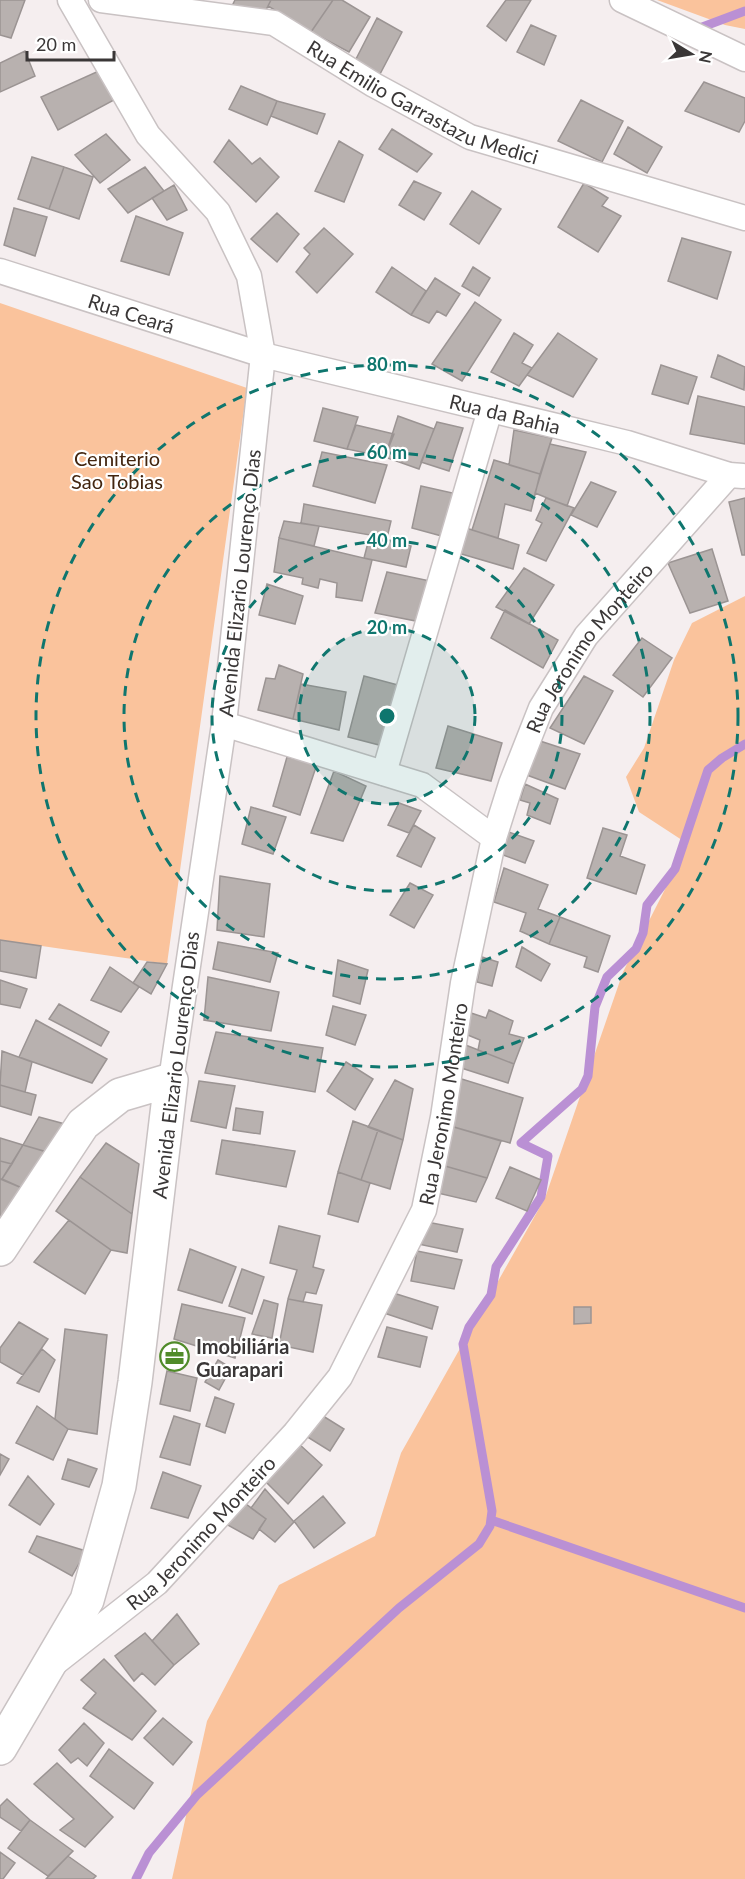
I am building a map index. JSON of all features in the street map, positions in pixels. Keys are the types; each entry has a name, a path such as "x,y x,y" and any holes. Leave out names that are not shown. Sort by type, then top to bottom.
{"street":[{"name":"Avenida Elizario Lourenço Dias","path":"0,1748 49,1669 87,1600 119,1486 135,1382 171,1080 224,724 263,355 249,276 218,212 148,135 70,0"},
{"name":"Rua Emilio Garrastazu Medici","path":"101,0 274,23 374,85 470,137 745,218"},
{"path":"622,0 745,59"},
{"name":"Rua Ceará","path":"0,271 263,355"},
{"name":"Rua da Bahia","path":"263,355 627,443 737,475"},
{"path":"384,773 490,410"},
{"name":"Rua Jeronimo Monteiro","path":"49,1669 157,1583 295,1433 340,1377 424,1210 443,1118 463,983 494,838 511,784 541,708 586,636 737,475"},
{"path":"224,724 422,785 494,838"},
{"path":"0,1249 83,1124 120,1095 171,1080"}],"green space":[{"path":"657,0 745,0 745,29 725,25"},
{"name":"Cemiterio Sao Tobias","path":"0,303 247,388 167,964 0,940"},
{"path":"745,596 745,1879 172,1879 207,1721 279,1585 375,1536 401,1453 545,1198 623,972 688,844 639,812 626,777 644,748 674,660 692,623"}],"building":[{"path":"0,0 25,0 11,38 0,35"},
{"path":"235,0 271,0 264,14 231,8"},
{"path":"271,0 333,0 311,32 268,6"},
{"path":"333,0 342,0 370,17 349,52 311,32"},
{"path":"506,0 531,0 506,41 487,26"},
{"path":"377,18 402,32 379,76 355,61"},
{"path":"531,25 556,36 544,65 517,52"},
{"path":"25,51 35,76 0,92 0,63"},
{"path":"101,70 114,100 58,130 41,97"},
{"path":"704,82 745,98 745,121 739,132 685,111"},
{"path":"241,86 277,101 267,125 229,109"},
{"path":"581,100 623,121 602,162 558,141"},
{"path":"277,101 325,114 317,134 271,116"},
{"path":"628,127 662,147 647,173 614,154"},
{"path":"392,129 432,154 417,172 379,149"},
{"path":"106,134 130,160 100,183 75,155"},
{"path":"229,140 252,164 260,158 279,177 256,202 214,162"},
{"path":"339,141 363,155 344,202 315,191"},
{"path":"32,157 64,167 49,209 18,199"},
{"path":"64,167 93,177 79,219 49,209"},
{"path":"145,167 164,191 128,213 108,189"},
{"path":"414,181 441,193 424,220 399,205"},
{"path":"584,183 608,198 602,206 621,216 598,252 558,227"},
{"path":"174,185 187,210 167,220 152,198"},
{"path":"472,191 501,209 479,244 450,224"},
{"path":"14,208 47,217 35,256 4,245"},
{"path":"277,213 299,234 277,262 251,239"},
{"path":"136,216 183,233 169,275 121,261"},
{"path":"324,228 353,254 317,293 296,272 310,254 304,248"},
{"path":"682,238 731,252 717,299 668,281"},
{"path":"392,267 426,291 411,315 376,292"},
{"path":"473,267 490,278 479,296 462,286"},
{"path":"435,278 460,294 446,316 437,311 429,323 411,315"},
{"path":"475,302 501,320 462,381 432,364"},
{"path":"514,333 533,345 522,363 532,368 519,386 491,372"},
{"path":"558,333 597,359 573,397 527,375"},
{"path":"718,355 745,367 744,390 711,377"},
{"path":"661,365 697,377 688,404 652,394"},
{"path":"698,396 745,407 745,444 690,434"},
{"path":"323,408 358,417 347,449 314,441"},
{"path":"398,416 434,429 419,469 385,457"},
{"path":"437,422 463,428 449,471 421,462"},
{"path":"356,425 394,434 385,457 347,449"},
{"path":"514,430 552,438 540,474 509,465"},
{"path":"550,444 586,452 567,506 535,493"},
{"path":"322,452 387,465 375,503 313,486"},
{"path":"494,460 540,474 531,511 505,504 498,538 472,530"},
{"path":"591,482 616,492 597,527 571,515"},
{"path":"421,486 457,494 449,538 412,528"},
{"path":"546,498 574,508 546,561 527,553 542,523 536,520"},
{"path":"745,498 745,555 742,555 729,502"},
{"path":"304,504 391,521 387,538 301,523"},
{"path":"284,521 319,526 314,546 279,538"},
{"path":"463,527 519,545 513,569 458,553"},
{"path":"370,535 411,546 406,567 364,558"},
{"path":"279,538 372,560 362,601 336,597 337,583 320,579 318,588 302,584 303,578 274,572"},
{"path":"712,549 728,601 690,613 668,563"},
{"path":"524,568 554,585 529,624 496,607"},
{"path":"387,572 435,582 426,623 375,613"},
{"path":"267,584 303,596 295,624 259,615"},
{"path":"505,610 558,640 543,668 491,638"},
{"path":"642,638 672,658 643,697 613,675"},
{"path":"279,665 303,674 293,719 258,710 266,678 275,679"},
{"path":"364,676 398,685 383,746 348,737"},
{"path":"584,676 613,691 584,744 550,728"},
{"path":"301,684 346,692 339,730 293,719"},
{"path":"448,726 502,743 491,781 436,768"},
{"path":"540,741 580,754 565,789 524,774"},
{"path":"287,757 317,764 300,815 273,806"},
{"path":"334,771 366,786 343,841 311,833"},
{"path":"525,784 558,799 550,824 527,815 530,803 520,800"},
{"path":"399,803 421,811 409,833 388,825"},
{"path":"251,807 286,817 273,854 242,844"},
{"path":"414,825 435,838 421,867 397,856"},
{"path":"603,828 627,835 620,856 645,865 636,894 587,878"},
{"path":"500,829 534,841 525,863 495,852"},
{"path":"504,868 548,885 538,909 560,917 549,944 520,931 526,913 494,902"},
{"path":"220,876 270,884 264,937 217,930"},
{"path":"410,883 433,895 414,928 390,915"},
{"path":"560,917 610,936 598,972 584,967 587,957 549,944"},
{"path":"0,940 41,946 36,978 0,971"},
{"path":"218,942 278,953 270,982 213,969"},
{"path":"522,947 550,964 541,981 516,967"},
{"path":"482,957 498,962 492,986 477,982"},
{"path":"338,960 368,970 360,1004 333,996"},
{"path":"147,962 167,964 151,994 133,983"},
{"path":"110,967 139,987 121,1012 91,1000"},
{"path":"208,977 279,992 271,1031 204,1020"},
{"path":"0,980 27,989 20,1008 0,1004"},
{"path":"59,1004 109,1032 101,1046 49,1019"},
{"path":"333,1006 366,1015 355,1045 326,1035"},
{"path":"489,1010 513,1021 509,1034 524,1038 514,1064 478,1050 480,1040 463,1033 471,1013 486,1018"},
{"path":"36,1020 107,1059 92,1083 19,1057"},
{"path":"216,1032 323,1048 315,1092 205,1073"},
{"path":"463,1044 514,1064 508,1083 455,1066"},
{"path":"2,1051 32,1062 25,1092 0,1085"},
{"path":"346,1062 373,1079 355,1110 327,1091"},
{"path":"452,1076 523,1098 510,1143 447,1125"},
{"path":"395,1080 413,1089 403,1140 368,1127"},
{"path":"199,1081 235,1086 226,1128 191,1121"},
{"path":"0,1085 36,1095 31,1115 0,1106"},
{"path":"236,1108 263,1112 260,1134 233,1130"},
{"path":"39,1117 65,1124 47,1152 23,1145"},
{"path":"353,1121 378,1130 361,1180 338,1172"},
{"path":"447,1125 501,1141 487,1178 438,1164"},
{"path":"378,1130 403,1140 390,1189 361,1180"},
{"path":"0,1138 23,1145 12,1164 0,1161"},
{"path":"222,1140 295,1151 286,1187 216,1174"},
{"path":"106,1143 139,1164 132,1214 80,1177"},
{"path":"23,1145 47,1152 22,1188 2,1179"},
{"path":"0,1161 12,1164 2,1179 0,1179"},
{"path":"438,1164 487,1178 476,1202 429,1191"},
{"path":"510,1167 541,1180 527,1211 496,1198"},
{"path":"338,1172 370,1183 358,1222 328,1214"},
{"path":"80,1177 132,1214 127,1253 111,1250 56,1211"},
{"path":"0,1179 22,1188 0,1222"},
{"path":"69,1220 111,1250 85,1294 34,1262"},
{"path":"422,1221 463,1229 457,1252 418,1244"},
{"path":"279,1226 320,1236 313,1267 324,1270 316,1294 306,1292 303,1302 288,1299 297,1270 270,1263"},
{"path":"190,1249 236,1267 222,1303 178,1290"},
{"path":"417,1251 462,1260 454,1289 411,1281"},
{"path":"242,1269 264,1277 252,1314 229,1306"},
{"path":"387,1291 438,1307 432,1329 381,1312"},
{"path":"288,1299 322,1305 313,1352 279,1345"},
{"path":"264,1300 278,1304 272,1338 252,1334"},
{"path":"182,1304 245,1318 235,1358 174,1339"},
{"path":"574,1307 591,1307 591,1323 574,1324"},
{"path":"19,1322 48,1339 23,1375 0,1362 0,1348"},
{"path":"387,1327 427,1337 420,1367 378,1357"},
{"path":"65,1329 107,1335 97,1434 68,1429 55,1419"},
{"path":"42,1349 55,1360 39,1392 17,1383"},
{"path":"218,1360 231,1368 219,1390 205,1382"},
{"path":"167,1371 197,1378 190,1411 160,1404"},
{"path":"215,1397 234,1404 225,1433 206,1426"},
{"path":"37,1406 68,1429 53,1460 16,1443"},
{"path":"174,1416 200,1424 190,1465 160,1457"},
{"path":"323,1416 344,1429 330,1451 306,1436"},
{"path":"299,1444 322,1465 288,1504 263,1479"},
{"path":"0,1454 9,1459 0,1475"},
{"path":"68,1459 97,1469 89,1487 62,1479"},
{"path":"163,1472 201,1486 188,1518 151,1508"},
{"path":"28,1476 54,1504 40,1525 9,1505"},
{"path":"265,1489 294,1522 275,1542 259,1529 266,1519 251,1508"},
{"path":"323,1496 345,1523 314,1548 294,1521"},
{"path":"242,1501 266,1519 253,1539 226,1524"},
{"path":"37,1536 86,1551 72,1576 29,1552"},
{"path":"177,1614 199,1644 174,1665 152,1641"},
{"path":"145,1633 174,1665 155,1685 142,1673 134,1681 115,1656"},
{"path":"104,1659 156,1711 132,1740 83,1708 96,1693 81,1680"},
{"path":"163,1718 192,1742 173,1765 144,1738"},
{"path":"84,1723 104,1743 87,1766 78,1758 71,1763 59,1750"},
{"path":"109,1749 153,1783 134,1809 90,1776"},
{"path":"57,1763 113,1817 85,1847 60,1830 74,1819 34,1784"},
{"path":"7,1799 30,1820 21,1831 0,1817 0,1806"},
{"path":"30,1820 73,1851 48,1876 8,1848"},
{"path":"0,1852 15,1863 3,1879 0,1879"},
{"path":"68,1856 96,1876 93,1879 46,1879"}],"waterway":[{"path":"697,29 745,11"},
{"path":"136,1879 149,1853 197,1795 399,1608 479,1544 490,1526 492,1511 463,1344 469,1327 491,1295 496,1267 541,1197 548,1156 521,1143 582,1089 588,1076 595,1007 607,977 636,949 643,933 647,905 675,869 708,770 745,744"},
{"path":"491,1520 745,1608"}],"place":[{"name":"Imobiliária Guarapari","path":"175,1357"}]}
